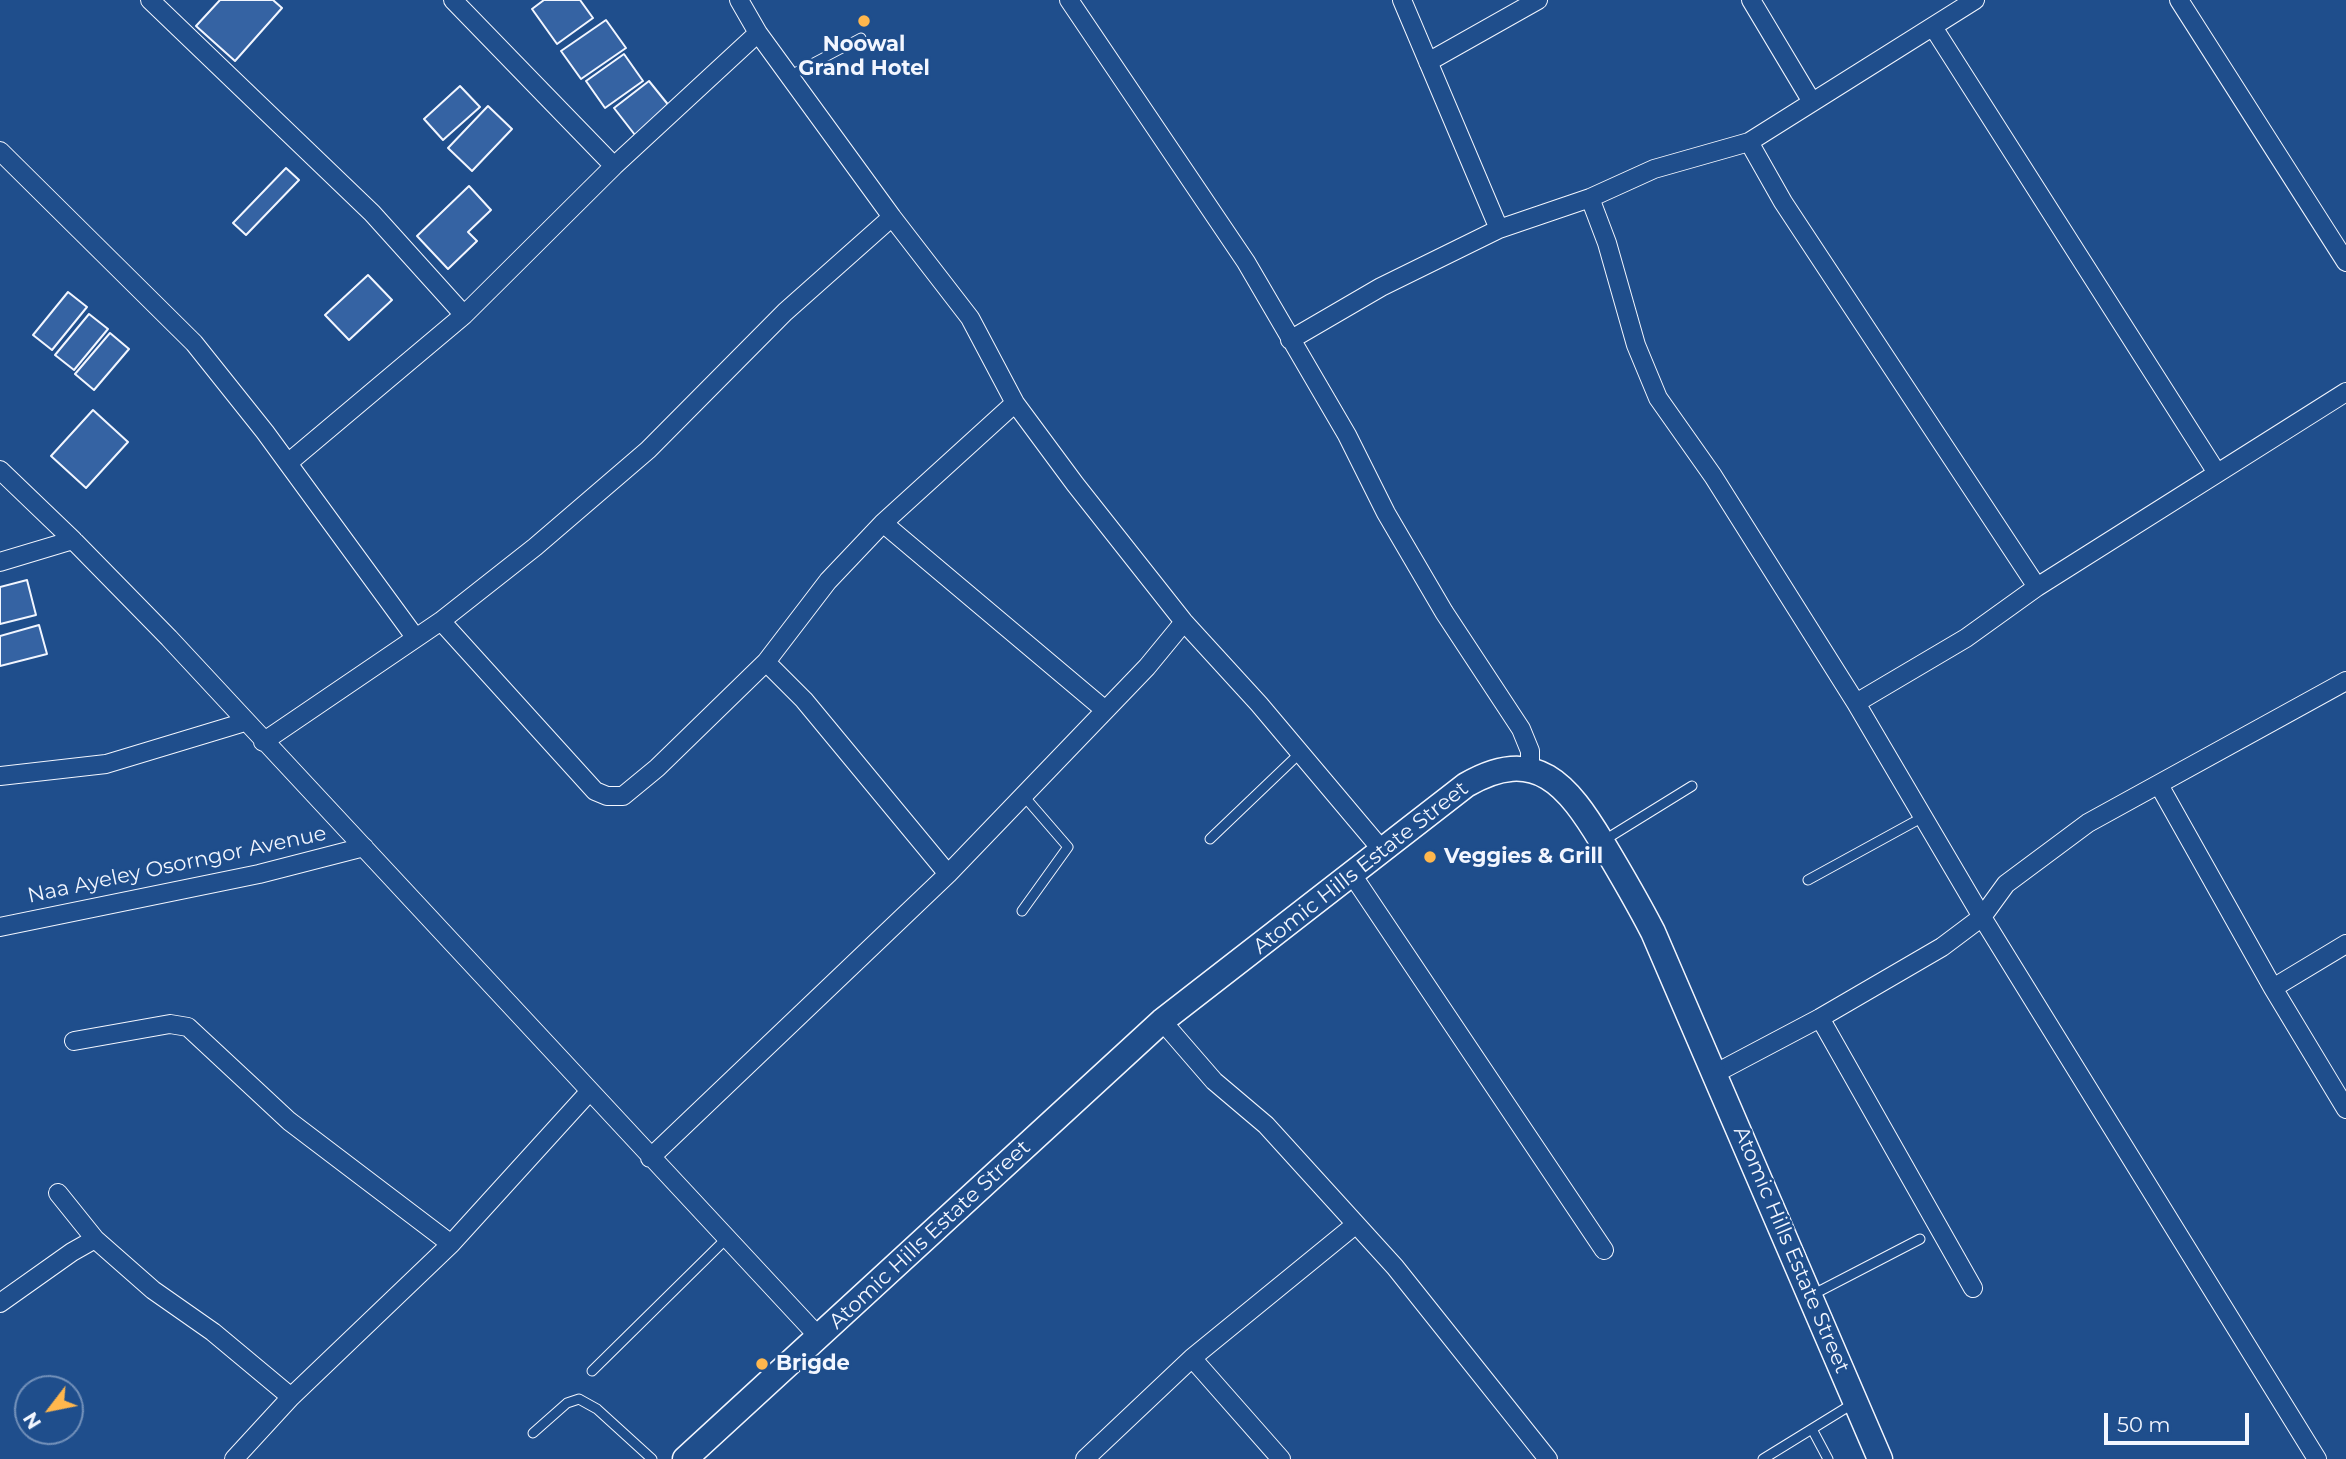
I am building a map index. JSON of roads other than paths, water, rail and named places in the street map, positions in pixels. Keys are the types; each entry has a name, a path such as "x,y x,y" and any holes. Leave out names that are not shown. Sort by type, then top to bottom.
{"street":[{"path":"150,0 372,213 464,315"},
{"path":"453,0 614,166"},
{"path":"739,0 758,33 789,76 970,318 1015,403 1184,622 1259,704 1382,850"},
{"path":"1069,0 1246,262 1444,612 1521,729 1530,751 1530,770"},
{"path":"1402,0 1499,229"},
{"path":"1428,62 1538,0"},
{"path":"1751,0 1812,102"},
{"path":"1290,340 1393,281 1499,229 1590,198 1654,169 1749,142 1975,0"},
{"path":"2179,0 2346,262"},
{"path":"1933,27 2217,473"},
{"path":"288,463 464,315 614,166 758,33"},
{"path":"1749,142 1783,202 2037,587"},
{"path":"0,151 194,343 288,463 415,637"},
{"path":"1590,198 1607,243 1636,345 1658,398 1713,476 1856,703 1982,917 2317,1459"},
{"path":"263,742 441,621 536,547 648,450 785,312 892,217"},
{"path":"1856,703 1966,638 2037,587 2346,392"},
{"path":"441,621 595,791 607,796 623,796 657,768 766,662 828,581 883,523 1015,403"},
{"path":"0,471 73,540 364,847 819,1337"},
{"path":"883,523 1105,710"},
{"path":"0,562 73,540"},
{"path":"650,1157 947,874 1105,710 1184,622"},
{"path":"766,662 804,700 947,874"},
{"path":"1716,1073 1820,1018 1942,947 1982,917 2006,884 2088,823 2346,681"},
{"path":"0,776 106,764 245,722"},
{"name":"Atomic Hills Estate Street","path":"685,1459 1162,1021 1466,785 1487,773 1530,770 1559,783 1574,799 1602,842 1653,932 1880,1459"},
{"path":"2159,785 2273,988 2346,1109"},
{"name":"Naa Ayeley Osorngor Avenue","path":"0,927 260,874 364,847"},
{"path":"1352,873 1604,1250"},
{"path":"2273,988 2346,944"},
{"path":"1820,1018 1973,1288"},
{"path":"1162,1021 1214,1081 1266,1125 1438,1317 1548,1459"},
{"path":"74,1041 170,1024 188,1027 289,1121 451,1244"},
{"path":"234,1459 291,1397 451,1244 590,1091"},
{"path":"58,1193 95,1239 153,1290 213,1332 291,1397"},
{"path":"1085,1459 1192,1358 1355,1226"},
{"path":"0,1303 95,1239"},
{"path":"1192,1358 1281,1459"}],"lane":[{"path":"789,76 861,38"},
{"path":"1210,839 1300,754"},
{"path":"1602,842 1692,786"},
{"path":"1022,911 1068,847 1023,795"},
{"path":"1808,880 1923,817"},
{"path":"592,1371 727,1238"},
{"path":"1810,1296 1920,1238"},
{"path":"533,1433 567,1403 579,1399 597,1409 652,1459"},
{"path":"1763,1459 1856,1402"},
{"path":"1812,1429 1828,1459"}],"place":[{"name":"Noowal Grand Hotel","path":"864,21"},
{"name":"Veggies & Grill","path":"1430,857"},
{"name":"Brigde","path":"762,1364"}]}
